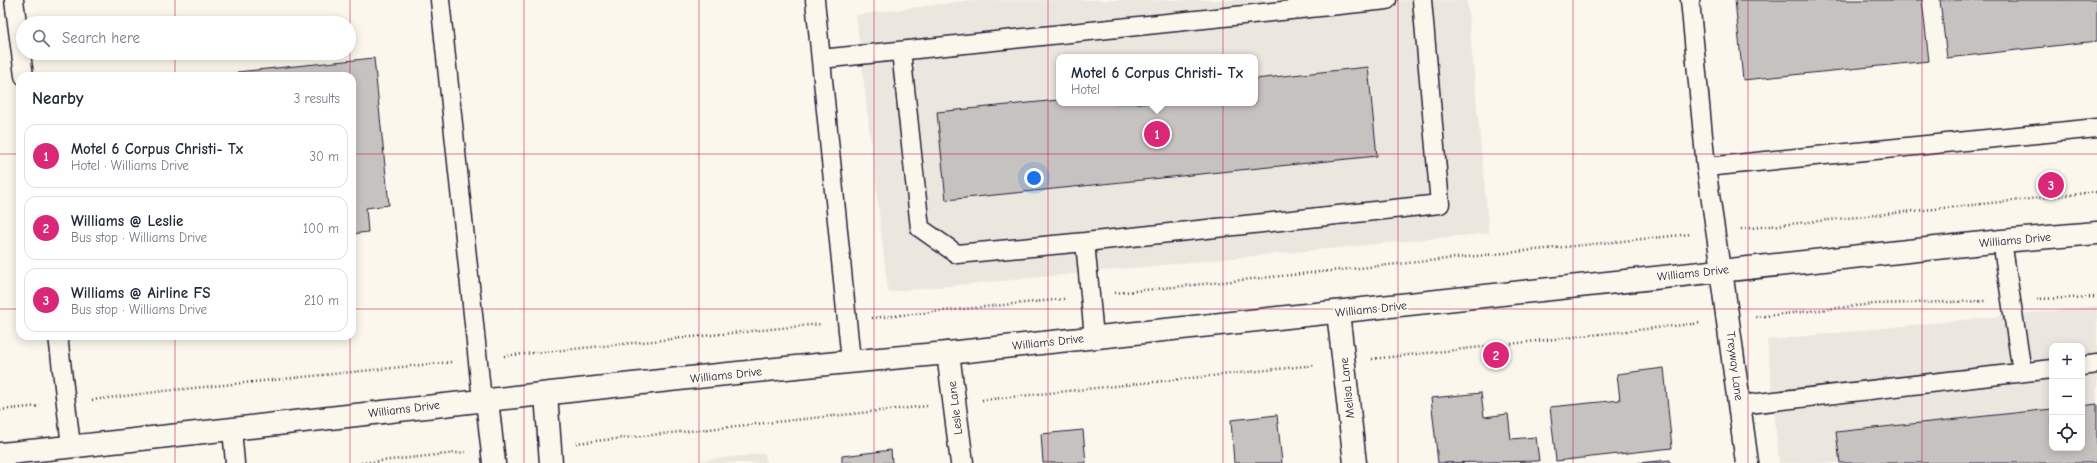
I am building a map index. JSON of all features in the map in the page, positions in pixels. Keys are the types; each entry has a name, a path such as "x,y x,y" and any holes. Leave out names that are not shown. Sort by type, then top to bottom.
{"street":[{"name":"Williams Drive","path":"0,454 851,361 948,353 1721,270 2002,241 2097,233"},
{"name":"Treyway Lane","path":"1721,270 1729,320 1747,463"},
{"name":"Melisa Lane","path":"1338,312 1355,463"},
{"name":"Lesle Lane","path":"948,353 962,463"},
{"path":"546,394 551,454"},
{"path":"484,400 493,456"}],"lane":[{"path":"14,0 16,16"},
{"path":"440,0 478,359 484,400"},
{"path":"815,0 851,361"},
{"path":"821,59 1387,0"},
{"path":"901,51 920,228 957,254 1085,242 1440,204 1422,0"},
{"path":"1690,0 1706,167 1721,270"},
{"path":"22,60 23,72"},
{"path":"1706,167 2097,128"},
{"path":"2002,241 2022,372"},
{"path":"1085,242 1094,337"},
{"path":"59,340 71,446"},
{"path":"2085,366 2097,364"},
{"path":"1740,404 2049,369"},
{"path":"232,429 235,463"}],"path":[{"path":"0,410 164,391 2097,192"},
{"path":"551,454 955,403 1873,304 2097,297"},
{"path":"361,463 493,456"}],"shaded area":[{"path":"972,0 1467,0 1489,233 888,292 856,15"},
{"path":"2097,306 2097,463 1779,463 1767,340"},
{"path":"765,453 766,463 680,463"}],"building":[{"path":"1735,0 1922,0 1929,61 1743,80"},
{"path":"1940,0 2097,0 2097,41 1947,58"},
{"path":"374,58 389,205 366,208 368,232 356,234 356,72 237,72"},
{"path":"1368,67 1377,156 946,200 937,112 1056,100 1056,106 1258,106 1258,79"},
{"path":"1664,368 1672,448 1556,461 1550,407 1620,400 1617,374"},
{"path":"1481,393 1484,417 1508,414 1511,439 1536,437 1539,461 1438,463 1431,398"},
{"path":"2097,404 2097,463 1840,463 1836,432 2049,409 2049,451 2085,451 2085,406"},
{"path":"1277,415 1282,463 1234,463 1231,420"},
{"path":"1083,430 1086,463 1043,463 1041,434"},
{"path":"891,450 892,463 842,463 842,456"},
{"path":"1670,460 1670,463 1638,463"}],"place":[{"name":"Motel 6 Corpus Christi- Tx","path":"1157,134"},
{"name":"Williams @ Airline FS","path":"2051,185"},
{"name":"Williams @ Leslie","path":"1496,355"}]}
